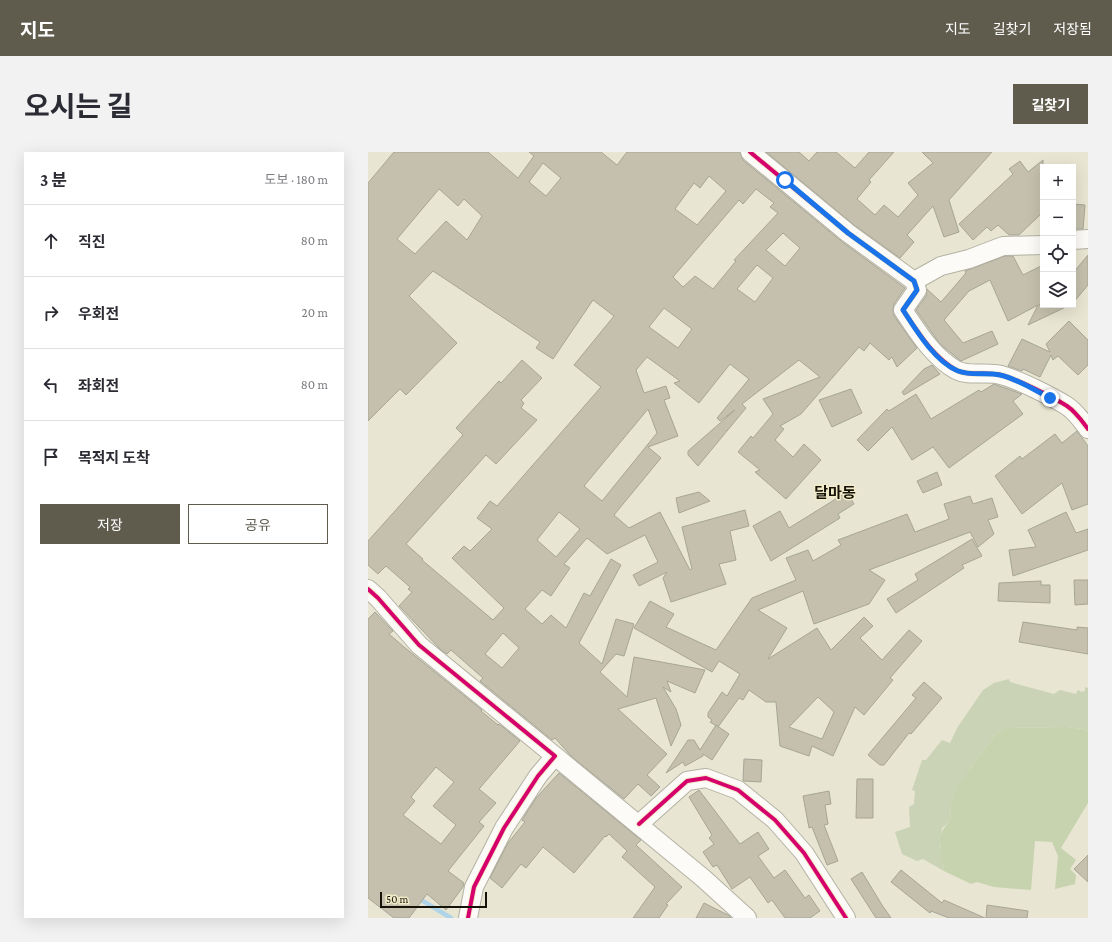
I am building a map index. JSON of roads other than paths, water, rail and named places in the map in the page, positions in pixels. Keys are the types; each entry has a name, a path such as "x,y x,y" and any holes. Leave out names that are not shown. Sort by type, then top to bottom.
{"street":[{"path":"750,152 848,233 914,281 917,290 903,310 926,343 944,361 962,372 1001,375 1025,384 1068,407 1080,417 1088,429"},
{"path":"1076,240 1088,239"},
{"path":"914,281 941,266 969,259 1004,246 1040,245"},
{"path":"368,589 378,598 418,645 639,824 747,918"},
{"path":"468,918 474,887 504,828 538,776 555,756"},
{"path":"639,824 688,781 706,778 738,790 775,820 804,853 846,918"}],"waterway":[{"path":"418,898 451,918"}],"district":[{"name":"달마동","path":"835,493"}]}
